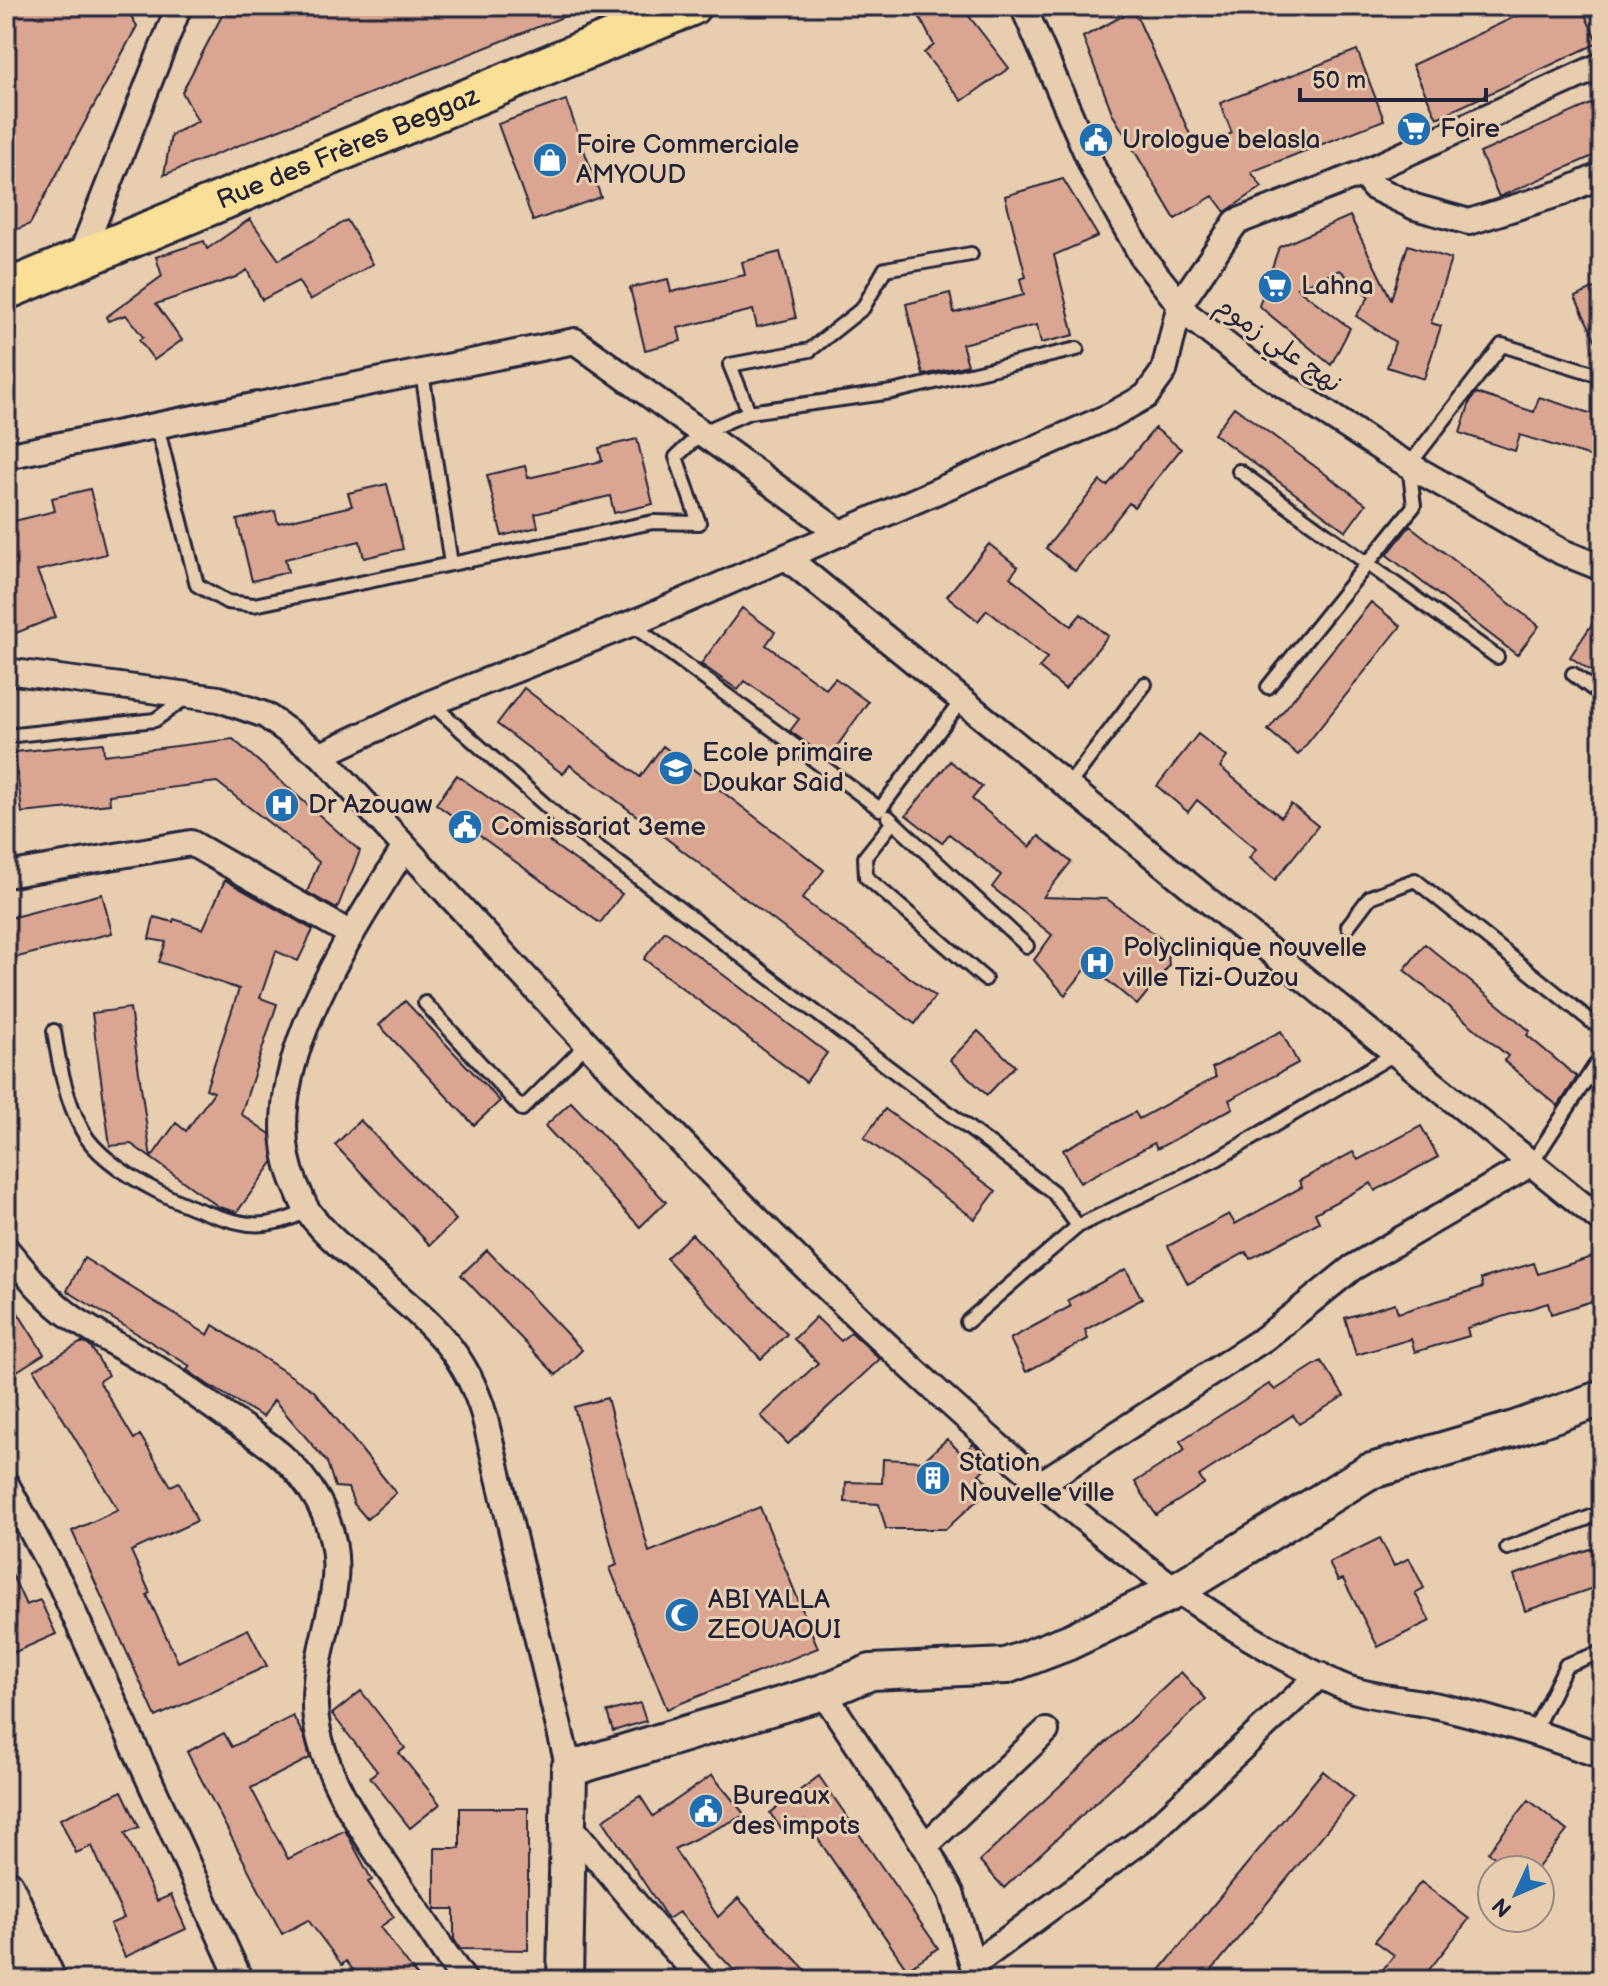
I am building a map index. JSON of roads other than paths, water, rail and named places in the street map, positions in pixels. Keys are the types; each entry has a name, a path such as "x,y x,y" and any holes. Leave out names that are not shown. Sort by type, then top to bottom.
{"main road":[{"name":"Rue des Frères Beggaz","path":"6,290 691,6"}],"street":[{"path":"79,260 179,6"},
{"name":"نهج علي زموم","path":"1023,6 1094,170 1143,258 1188,315 1248,362 1409,465 1562,552 1602,567"},
{"path":"321,755 431,703 631,624 1110,416 1146,396 1164,371 1180,304 1236,222 1363,173 1602,65"},
{"path":"1363,173 1373,187 1415,207 1469,222 1561,193 1602,175"},
{"path":"6,456 575,341 840,533"},
{"path":"786,557 1602,1221"},
{"path":"6,671 219,699 265,715 321,755 586,1045 862,1324 1040,1484 1175,1591 1341,1686 1443,1707 1534,1731 1602,1756"},
{"path":"6,875 191,843 351,934"},
{"path":"405,847 331,968 292,1065 283,1120 289,1169 307,1211 347,1252 442,1335 469,1372 484,1415 569,1769 565,1980"},
{"path":"1040,1484 1265,1338 1352,1268 1532,1163"},
{"path":"6,1249 36,1285 72,1317 154,1366 266,1443 299,1471 331,1527 337,1561 332,1600 317,1665 315,1708 320,1740 352,1810 464,1980"},
{"path":"569,1769 823,1692 871,1672 1006,1666 1069,1642 1175,1591 1368,1472 1514,1429 1602,1398"},
{"path":"6,1484 61,1585 240,1980"},
{"path":"823,1692 925,1846 951,1893 974,1972 1147,1836 1320,1675"},
{"path":"925,1846 1046,1731"},
{"path":"567,1822 703,1980"},
{"path":"6,1887 48,1980"},
{"path":"6,1961 15,1980"}],"lane":[{"path":"749,412 730,365 810,350 863,308 885,269 971,254"},
{"path":"1268,687 1414,506 1409,465 1502,345 1602,376"},
{"path":"157,426 197,585 227,602 254,605 653,522 699,523 676,457 701,433 749,412 892,392 1077,349"},
{"path":"422,372 451,564"},
{"path":"1239,471 1497,657"},
{"path":"631,624 880,809 1027,946"},
{"path":"1573,674 1602,696"},
{"path":"1068,786 1145,684"},
{"path":"6,736 155,720 190,695"},
{"path":"880,809 962,700"},
{"path":"431,703 562,820 1053,1192 1078,1226"},
{"path":"893,822 865,857 866,877 985,979"},
{"path":"1348,926 1370,897 1415,880 1602,1030"},
{"path":"425,1003 522,1109 586,1045"},
{"path":"54,1031 62,1080 83,1133 112,1164 145,1186 196,1208 249,1224 284,1223 307,1211"},
{"path":"967,1322 1078,1226 1217,1159 1396,1053"},
{"path":"1532,1163 1602,1055"},
{"path":"1507,1548 1602,1513"},
{"path":"1534,1731 1566,1665 1602,1652"}],"place":[{"name":"Foire","path":"1414,129"},
{"name":"Urologue belasla","path":"1096,140"},
{"name":"Foire Commerciale AMYOUD","path":"550,160"},
{"name":"Lahna","path":"1275,286"},
{"name":"Ecole primaire Doukar Said","path":"676,768"},
{"name":"Dr Azouaw","path":"282,805"},
{"name":"Comissariat 3eme","path":"465,827"},
{"name":"Polyclinique nouvelle ville Tizi-Ouzou","path":"1097,963"},
{"name":"Station Nouvelle ville","path":"933,1478"},
{"name":"ABI YALLA ZEOUAOUI","path":"682,1615"},
{"name":"Bureaux des impots","path":"706,1811"}]}
